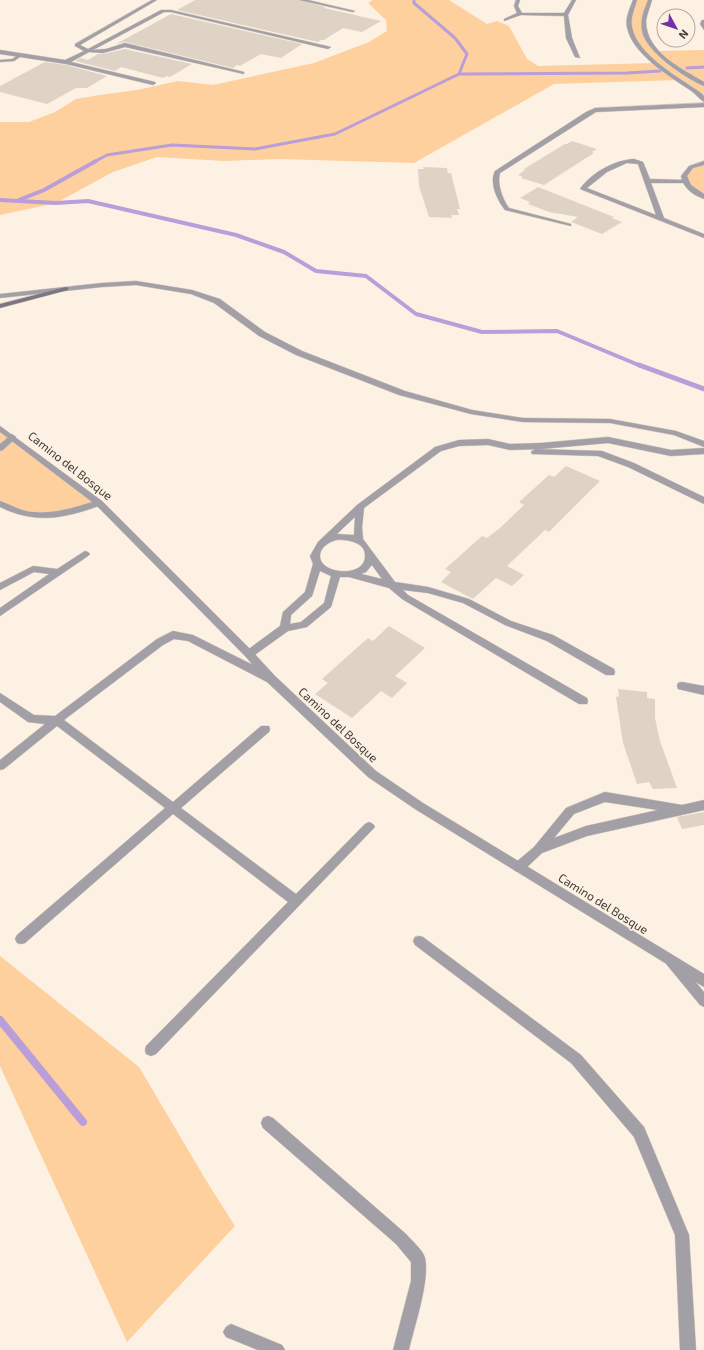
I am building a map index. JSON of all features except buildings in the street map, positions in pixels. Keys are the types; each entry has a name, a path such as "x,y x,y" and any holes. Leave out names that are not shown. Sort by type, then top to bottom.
{"main road":[{"path":"0,306 66,289"}],"street":[{"path":"156,0 78,45 79,47 87,50 106,51 116,46 125,45 242,73"},
{"path":"302,0 353,11"},
{"path":"518,0 516,6 520,14"},
{"path":"574,0 566,15 569,38 578,57"},
{"path":"635,0 629,19 629,29 642,51 703,97"},
{"path":"650,0 643,22 648,39 660,55 704,84"},
{"path":"66,62 163,11 328,47"},
{"path":"506,20 520,14 566,15"},
{"path":"704,21 702,24 704,28"},
{"path":"0,52 66,62 153,83"},
{"path":"569,225 507,209 503,205 495,177 497,172 588,113 595,110 704,105"},
{"path":"661,219 642,164 634,160 622,161 586,185 583,189 704,236"},
{"path":"704,163 691,167 684,176 684,181 688,186 704,196"},
{"path":"648,181 684,181"},
{"path":"0,296 102,285 136,283 192,292 216,301 262,334 299,353 402,393 471,412 523,420 610,421 676,433 704,444"},
{"name":"Camino del Bosque","path":"0,428 99,503 249,654 271,679 372,774 419,806 704,981"},
{"path":"0,448 12,437"},
{"path":"510,447 541,446 608,440 671,453 704,451"},
{"path":"285,628 286,614 309,594 317,564 315,557 316,550 321,544 360,507 438,449 459,443 488,442 534,452 599,453 630,465 704,501"},
{"path":"0,504 14,512 42,516 72,513 99,503"},
{"path":"359,540 358,527 360,507"},
{"path":"321,544 332,538 346,536 359,540 366,546 391,585 405,597 583,701"},
{"path":"350,574 362,569 369,562 370,553"},
{"path":"0,613 85,554"},
{"path":"317,564 325,570 336,574 350,574 391,585 428,590 466,600 508,623 550,638 610,672"},
{"path":"0,587 33,569 59,572"},
{"path":"249,654 285,628 304,625 328,605 336,574"},
{"path":"0,766 57,720 160,642 173,635 190,638 271,679"},
{"path":"682,686 704,691"},
{"path":"0,697 32,719 57,720 296,901"},
{"path":"22,940 265,729"},
{"path":"519,867 538,850 570,812 605,798 683,810"},
{"path":"538,850 586,831 704,805"},
{"path":"151,1050 369,827"},
{"path":"419,941 576,1059 639,1132 682,1235 688,1350"},
{"path":"669,960 704,1001"},
{"path":"268,1123 401,1239 418,1259 418,1281 401,1350"},
{"path":"231,1332 277,1350"}],"lane":[{"path":"0,61 13,60 21,55"}],"shaded area":[{"path":"373,0 449,0 487,24 497,21 509,26 527,59 538,66 655,63 642,51 629,29 635,0 650,0 644,29 657,51 704,50 704,100 679,80 554,84 414,163 280,159 224,161 157,157 113,172 56,203 0,215 0,122 29,122 55,112 76,99 137,90 178,81 213,85 314,63 369,42 387,31 386,20 368,3"},
{"path":"704,163 704,197 684,181 691,167"},
{"path":"0,428 99,503 42,516 0,504"},
{"path":"0,956 139,1067 207,1182 235,1226 127,1342 0,1066"}],"waterway":[{"path":"414,0 414,3 455,38 467,54 459,74"},
{"path":"687,68 704,67"},
{"path":"459,74 627,73 660,71"},
{"path":"94,162 107,155 172,145 255,149 335,134 459,74"},
{"path":"19,200 44,190 96,161"},
{"path":"0,200 56,203 88,201 236,235 284,252 316,271 366,276 416,314 482,332 557,331 641,366"},
{"path":"639,365 704,389"},
{"path":"0,1020 83,1122"}]}
